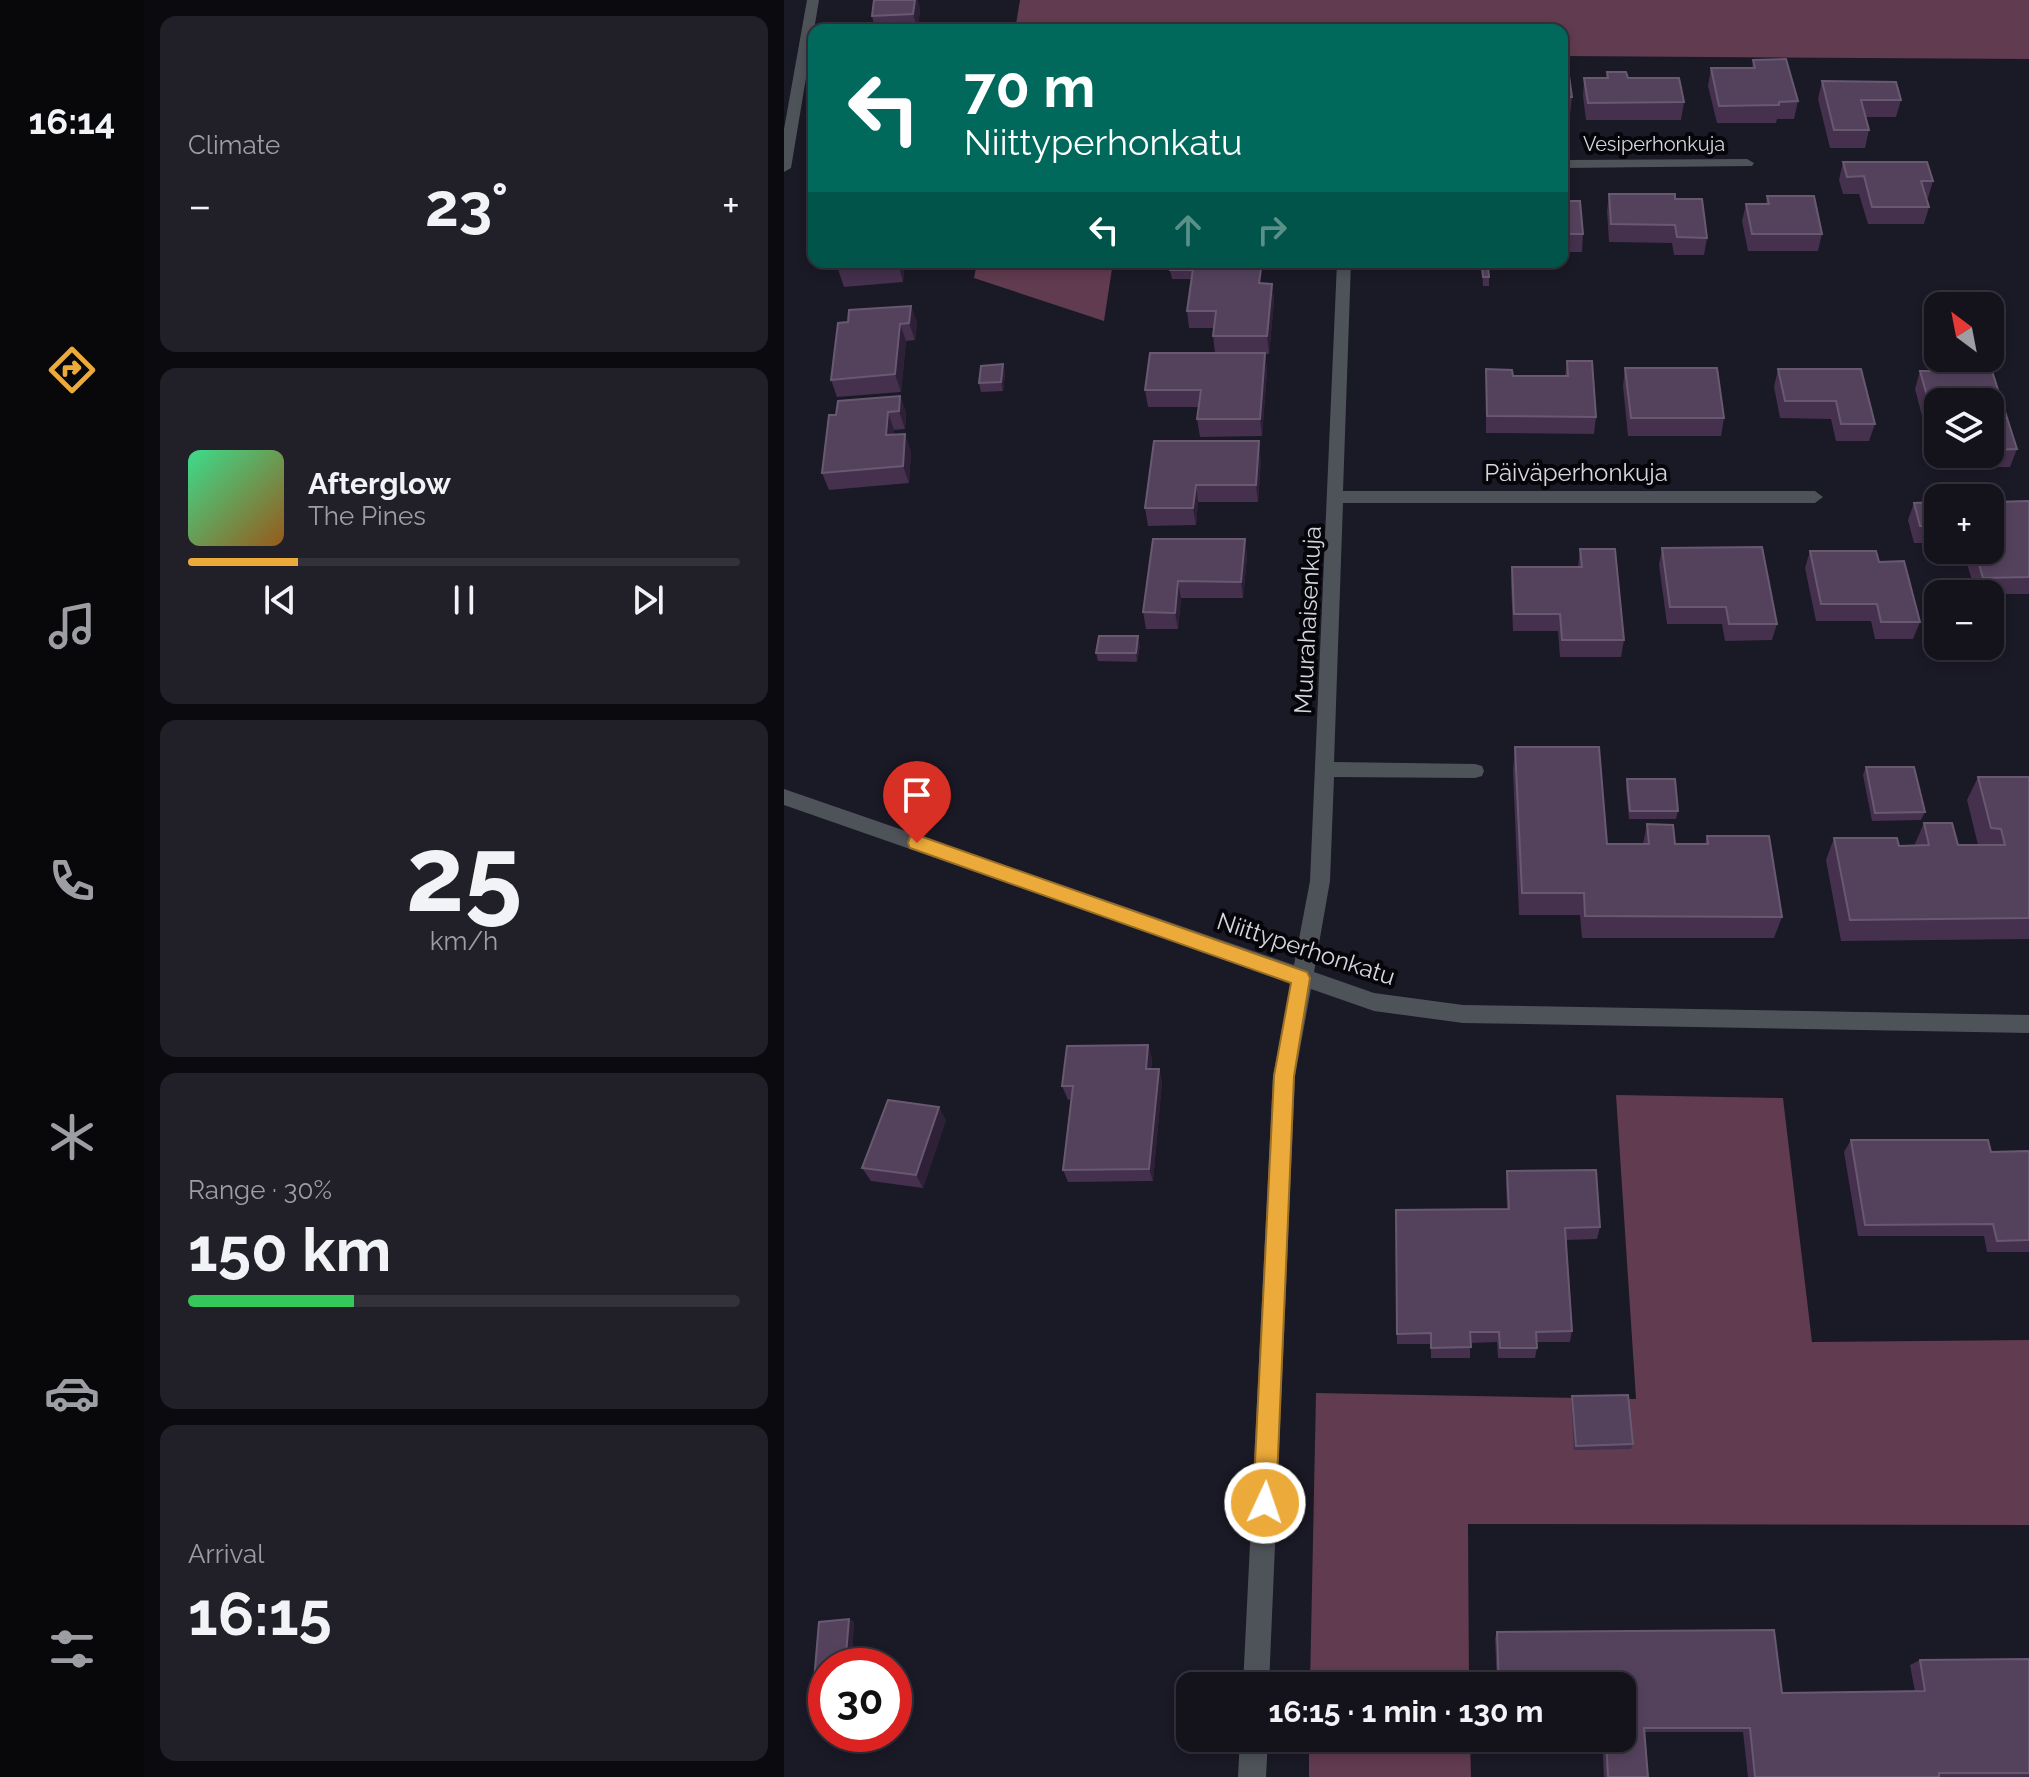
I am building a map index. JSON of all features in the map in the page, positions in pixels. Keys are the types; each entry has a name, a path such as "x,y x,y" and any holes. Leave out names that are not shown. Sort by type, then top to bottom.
{"street":[{"path":"809,24 813,0"},
{"path":"784,168 808,29"},
{"name":"Vesiperhonkuja","path":"1568,164 1747,163"},
{"name":"Muurahaisenkuja","path":"1257,1672 1284,1076 1320,881 1344,268"},
{"name":"Päiväperhonkuja","path":"1337,497 1815,497"},
{"path":"1325,769 1475,771"},
{"name":"Niittyperhonkatu","path":"784,797 1374,1002 1463,1014 2029,1024"},
{"path":"1252,1777 1253,1752"}],"shaded area":[{"path":"1020,0 2029,0 2029,59 1568,56 1568,24 1016,24"},
{"path":"976,268 1112,268 1104,321 974,278"},
{"path":"1616,1095 1783,1098 1812,1342 2029,1340 2029,1525 1468,1524 1469,1672 1310,1672 1316,1393 1636,1399"},
{"path":"1309,1752 1470,1752 1471,1777 1309,1777"}],"building":[{"path":"874,0 915,0 913,14 872,16"},
{"path":"1786,59 1798,101 1779,102 1779,105 1719,106 1711,68 1755,68 1753,60"},
{"path":"1568,68 1572,97 1568,97"},
{"path":"1607,72 1626,72 1628,78 1679,78 1684,102 1588,103 1584,78 1608,78"},
{"path":"1822,81 1896,82 1901,100 1861,100 1869,130 1834,130"},
{"path":"1843,162 1927,162 1933,181 1921,181 1929,207 1872,207 1864,176 1847,177"},
{"path":"1609,194 1675,194 1675,199 1702,199 1707,238 1677,237 1675,225 1611,224"},
{"path":"1767,196 1814,196 1822,234 1752,234 1746,204 1769,204"},
{"path":"1568,201 1580,201 1583,234 1568,234"},
{"path":"1170,268 1198,268 1193,270"},
{"path":"1482,268 1488,268 1489,277 1483,277"},
{"path":"1193,269 1261,269 1259,283 1272,284 1267,336 1213,336 1216,311 1187,311"},
{"path":"911,306 909,323 900,324 895,374 831,380 838,323 848,322 849,310"},
{"path":"1150,353 1265,353 1260,419 1197,419 1201,390 1145,390"},
{"path":"1567,361 1592,361 1596,417 1487,416 1486,369 1512,370 1513,376 1568,376"},
{"path":"1003,364 1001,382 979,383 981,366"},
{"path":"1625,368 1717,368 1724,418 1631,418"},
{"path":"1778,369 1861,369 1875,424 1841,424 1836,401 1785,401"},
{"path":"1920,371 1992,372 1997,388 1925,388"},
{"path":"900,396 899,411 888,412 886,435 905,434 903,466 822,473 829,415 836,415 838,401"},
{"path":"2004,408 2017,449 2004,449"},
{"path":"1154,441 1259,441 1256,485 1196,485 1193,508 1145,508"},
{"path":"2029,501 2029,577 1983,578 1979,564 2004,564 2004,502"},
{"path":"1914,503 1924,503 1924,526 1920,526"},
{"path":"1153,539 1245,539 1241,582 1178,581 1175,613 1143,612"},
{"path":"1762,547 1777,624 1729,624 1726,607 1670,607 1662,548"},
{"path":"1580,549 1615,549 1624,640 1562,640 1560,614 1514,614 1512,567 1582,567"},
{"path":"1810,551 1876,551 1879,562 1904,561 1920,622 1881,622 1877,604 1821,604"},
{"path":"1099,636 1138,636 1136,653 1096,653"},
{"path":"1515,747 1599,747 1607,844 1649,844 1647,824 1673,825 1675,844 1708,844 1707,836 1769,836 1782,917 1585,916 1584,893 1522,893"},
{"path":"1866,767 1914,767 1925,812 1875,813"},
{"path":"1978,777 2029,777 2029,918 1850,920 1834,838 1897,838 1899,846 1929,845 1924,823 1952,823 1958,845 2005,845 2001,829 1991,828"},
{"path":"1627,779 1675,779 1678,811 1630,811"},
{"path":"1148,1045 1146,1069 1159,1069 1149,1169 1063,1170 1073,1086 1062,1086 1067,1046"},
{"path":"888,1100 939,1107 916,1175 862,1168"},
{"path":"1851,1140 1988,1140 1991,1152 2029,1151 2029,1240 1997,1241 1993,1224 1865,1225"},
{"path":"1596,1170 1600,1227 1565,1228 1572,1331 1536,1332 1537,1348 1500,1348 1499,1332 1470,1332 1471,1347 1431,1348 1431,1333 1397,1334 1396,1210 1509,1209 1507,1171"},
{"path":"1628,1395 1633,1444 1576,1446 1572,1396"},
{"path":"849,1619 847,1648 817,1648 819,1622"},
{"path":"1774,1630 1782,1693 1925,1691 1920,1660 2029,1659 2029,1773 1939,1773 1939,1777 1755,1777 1750,1728 1644,1728 1648,1777 1608,1777 1607,1752 1636,1752 1636,1672 1498,1672 1497,1632"}],"route":[{"path":"917,843 1301,978 1284,1076 1265,1503"}]}
